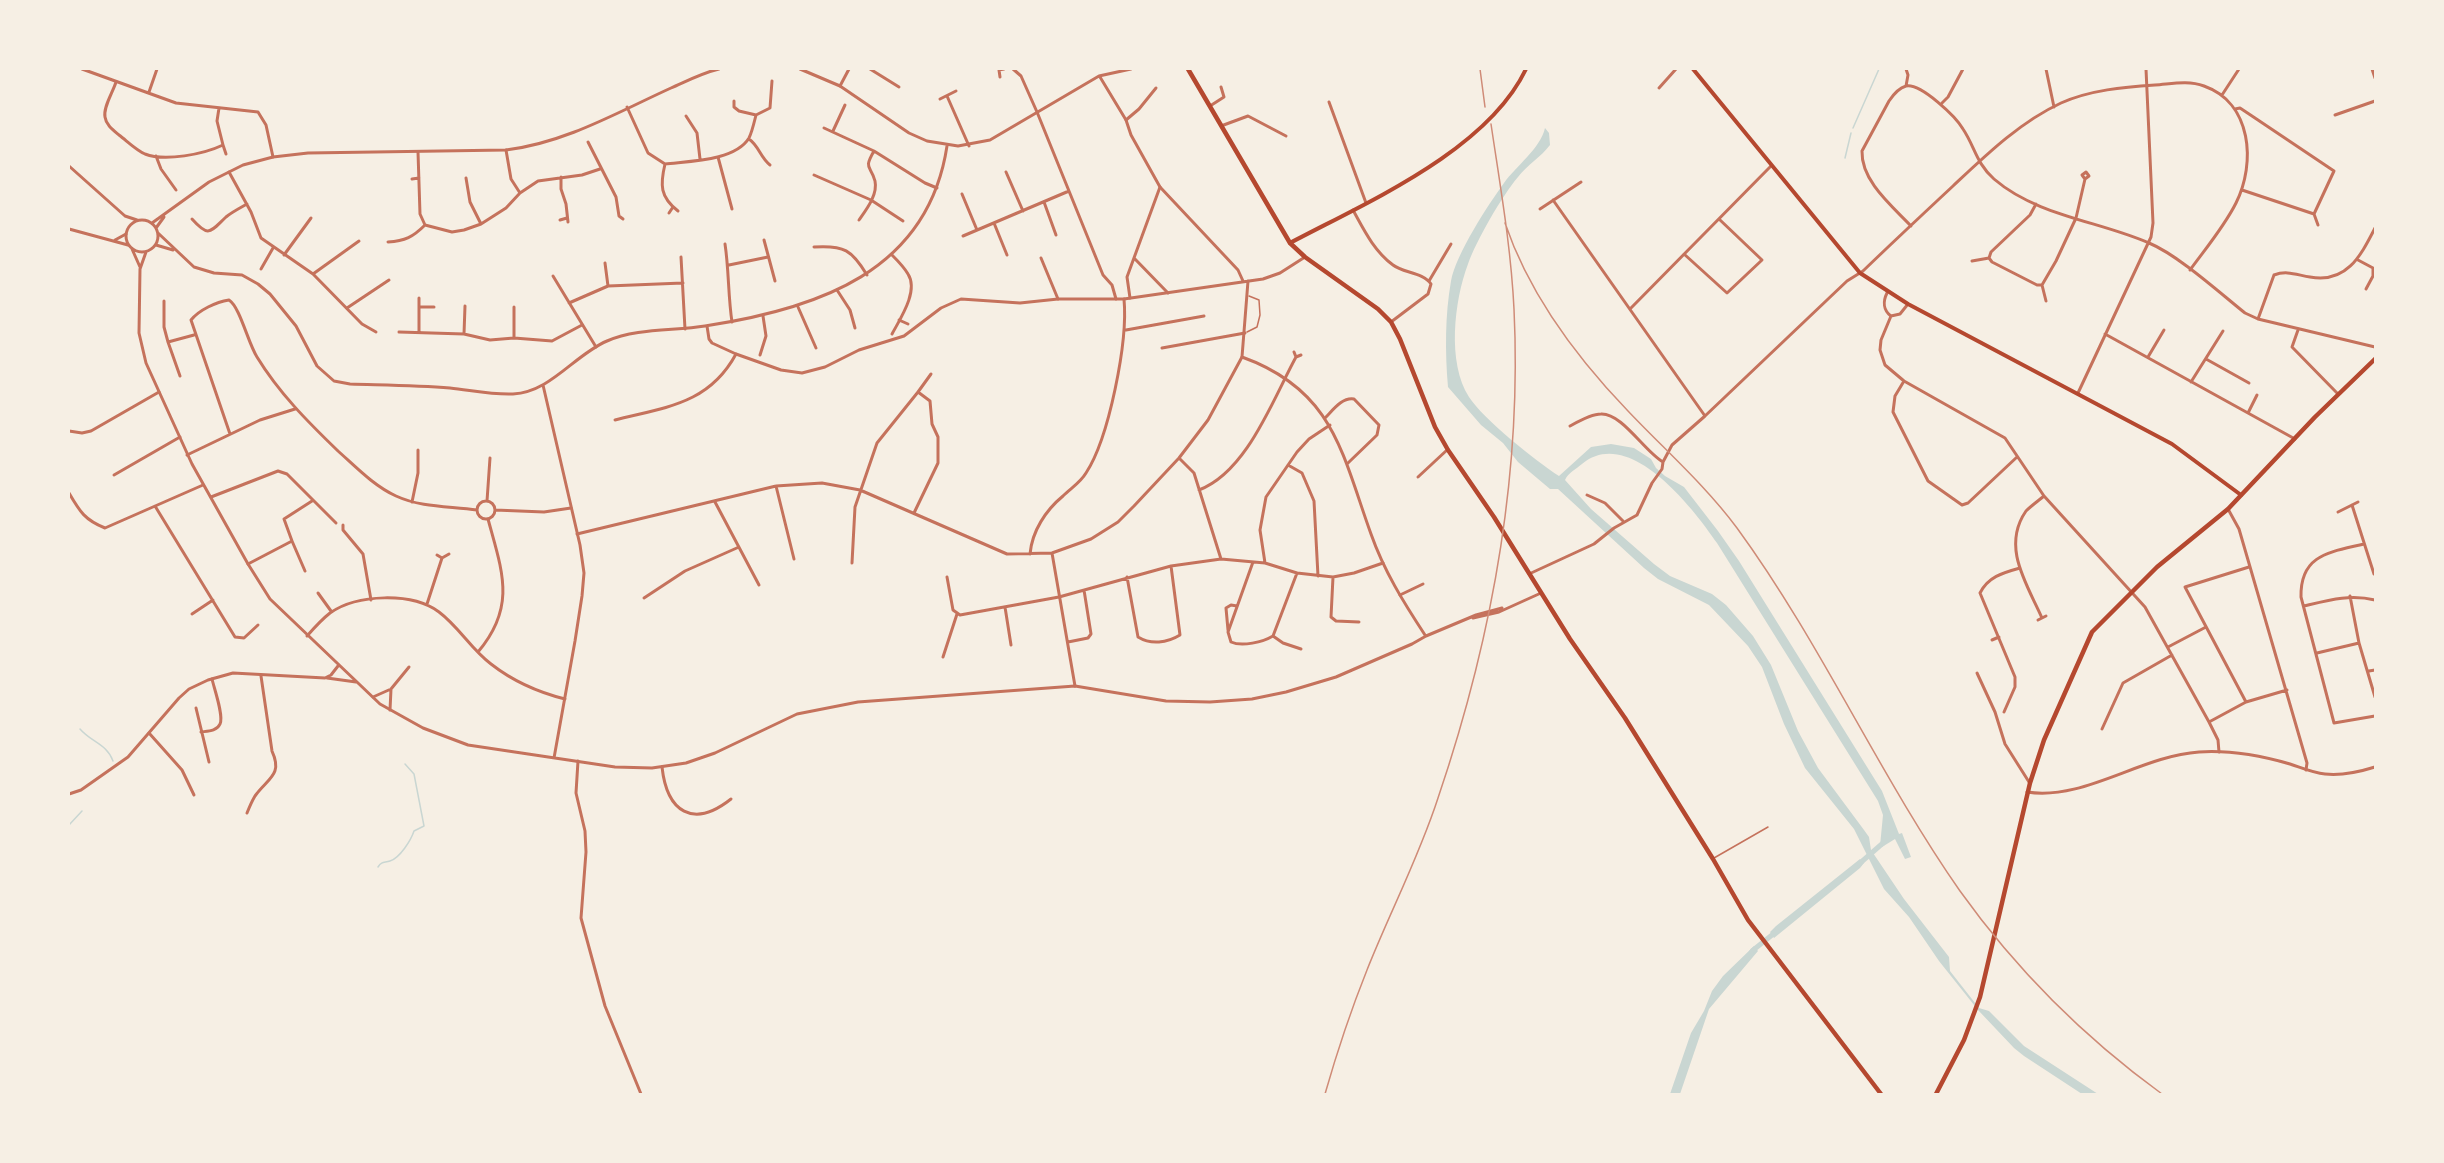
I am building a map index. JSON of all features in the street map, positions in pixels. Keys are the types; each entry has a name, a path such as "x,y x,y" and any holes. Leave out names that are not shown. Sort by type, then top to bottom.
{"main road":[{"path":"1188,69 1290,243 1305,257 1378,309 1391,322 1448,450 1625,718 1713,859 1748,920 1881,1094"},
{"path":"1290,243 1366,203 1453,152 1493,115 1526,69"},
{"path":"1693,69 1860,273 1908,304 2172,444 2241,495"},
{"path":"1935,1094 1953,1062 1980,997 1993,951 2027,792 2044,740 2084,646 2101,622 2173,552 2228,509 2338,394 2375,359"}],"street":[{"path":"82,69 176,103 258,112 266,125 273,157"},
{"path":"148,92 157,69"},
{"path":"152,223 165,216 209,182 243,165 273,157 308,153 506,150 548,142 697,76 719,69"},
{"path":"800,69 840,86 909,133 947,146 969,146 990,140 1100,76 1131,69"},
{"path":"840,86 849,69"},
{"path":"870,69 900,87"},
{"path":"1013,69 1021,76 1116,299"},
{"path":"1659,87 1676,69"},
{"path":"1906,69 1908,75 1906,86"},
{"path":"1942,104 1963,69"},
{"path":"2046,69 2054,107"},
{"path":"2078,393 2149,243 2153,223 2146,69"},
{"path":"2222,96 2240,69"},
{"path":"2372,69 2375,78"},
{"path":"1000,77 1001,70"},
{"path":"1100,76 1126,120 1131,135 1160,187 1238,270 1243,281"},
{"path":"627,107 648,153 665,165 718,157 736,151 748,138 756,116 770,108 772,81"},
{"path":"116,82 105,113 108,126 141,152 156,156 198,154 223,145"},
{"path":"1529,574 1594,544 1637,514 1662,469 1672,445 1847,281 1860,273 1979,162 2013,133 2054,107 2102,91 2191,82 2209,88 2222,96 2235,109 2242,124 2248,150 2247,169 2241,190 2226,219 2190,270"},
{"path":"1911,226 1880,194 1862,158 1862,151 1889,101 1894,93 1906,86 1914,87 1942,104 1964,130 1979,162 1995,180 2008,189 2036,204 2149,243 2190,270 2245,313 2258,319 2375,347"},
{"path":"1210,106 1224,98 1221,87"},
{"path":"1126,120 1139,109 1156,88"},
{"path":"940,99 956,91"},
{"path":"947,96 969,146"},
{"path":"734,101 734,107"},
{"path":"1329,102 1366,203"},
{"path":"2335,115 2375,102"},
{"path":"833,132 845,105"},
{"path":"728,107 734,107 739,111 756,116"},
{"path":"219,108 217,121 226,154"},
{"path":"2235,109 2240,108 2334,171 2314,214 2318,225"},
{"path":"686,116 697,133 700,159"},
{"path":"1221,126 1248,116 1286,136"},
{"path":"824,128 874,151 937,188"},
{"path":"748,138 756,144 765,161 770,165"},
{"path":"588,142 600,169 610,183 616,197 619,216 623,219"},
{"path":"69,166 125,216 152,223 174,250 200,269 242,276 258,284 270,294 291,319 317,366 334,381 350,384 447,388 512,394 528,392 543,385 607,341 626,336 707,326 763,316 798,307 867,275 892,255 918,224 937,188 944,167 947,146"},
{"path":"506,150 512,179 519,193"},
{"path":"859,220 875,191 875,180 868,170 869,160 874,151"},
{"path":"418,152 420,214 425,225"},
{"path":"156,156 161,169 176,189"},
{"path":"718,157 733,208 727,210"},
{"path":"665,165 661,183 662,194 678,211"},
{"path":"1630,309 1771,166"},
{"path":"425,225 452,232 481,224 506,208 519,193 538,181 582,175 600,169"},
{"path":"229,172 247,204 261,238 313,274 347,309 376,332"},
{"path":"1006,172 1023,211"},
{"path":"814,175 871,200 903,221"},
{"path":"560,220 568,220 567,204 561,189 561,177"},
{"path":"412,179 419,178"},
{"path":"466,178 470,202 481,224"},
{"path":"2046,301 2042,285 2053,268 2076,218 2085,179"},
{"path":"1540,209 1581,182"},
{"path":"1130,298 1127,277 1160,187"},
{"path":"2241,190 2314,214"},
{"path":"963,236 1069,191"},
{"path":"962,194 977,230"},
{"path":"1554,200 1705,416"},
{"path":"1044,202 1056,235"},
{"path":"192,219 202,231 207,232 217,228 226,216 247,204"},
{"path":"1989,258 1992,252 2030,215 2036,204"},
{"path":"669,213 673,207"},
{"path":"1353,210 1371,242 1387,260 1397,268 1429,281"},
{"path":"125,216 128,245"},
{"path":"156,228 165,216"},
{"path":"284,255 311,218"},
{"path":"1684,254 1727,293 1762,260 1719,219"},
{"path":"115,240 127,233 134,222 142,220"},
{"path":"994,223 1007,255"},
{"path":"388,242 402,242 412,238 425,225"},
{"path":"2258,319 2274,274 2283,272 2318,279 2336,277 2358,260 2375,228"},
{"path":"69,229 128,245 140,269"},
{"path":"158,233 156,245 146,252 140,269 140,343 159,393 187,455 248,564 270,599 373,697 390,710 423,728 455,741 481,748 615,767 662,767 705,757 797,714 831,706 875,700 1075,686 1172,702 1252,699 1286,692 1336,677 1426,636 1541,593"},
{"path":"820,239 821,246"},
{"path":"764,240 775,282"},
{"path":"313,274 359,241"},
{"path":"725,244 729,265 728,298 732,322"},
{"path":"1391,322 1430,289 1429,281 1451,244"},
{"path":"156,245 174,250"},
{"path":"814,246 846,250 855,255 867,275"},
{"path":"261,269 273,248"},
{"path":"132,249 146,252"},
{"path":"892,255 911,280 909,297 892,334"},
{"path":"681,257 685,329"},
{"path":"729,265 768,257"},
{"path":"707,326 712,343 781,370 802,373 825,367 859,350 904,336 941,308 956,300 1020,303 1058,299 1124,299 1276,275 1305,257"},
{"path":"1041,258 1058,299"},
{"path":"1134,258 1168,293"},
{"path":"1972,261 1989,258"},
{"path":"1989,258 1992,262 2037,285 2042,285"},
{"path":"2358,260 2373,268 2373,276 2366,289"},
{"path":"605,263 608,286"},
{"path":"1039,274 1046,271"},
{"path":"553,276 596,347"},
{"path":"347,309 389,280"},
{"path":"577,534 776,486 822,483 860,490 1007,554 1052,553 1091,539 1118,522 1179,458 1208,420 1242,357 1249,296 1248,281"},
{"path":"569,303 608,286 682,283"},
{"path":"837,290 850,310 855,328"},
{"path":"1887,292 1884,300 1885,309 1891,316"},
{"path":"418,332 419,298"},
{"path":"1030,554 1030,543 1046,512 1078,483 1095,459 1109,414 1126,330 1124,299"},
{"path":"230,434 194,335 191,320 195,315 221,301 229,300 234,303 249,346 295,409 372,481 396,496 412,502 477,510"},
{"path":"164,301 164,327 180,376"},
{"path":"1891,316 1900,314 1908,304"},
{"path":"464,334 465,306"},
{"path":"419,307 434,307"},
{"path":"514,307 514,338"},
{"path":"798,307 816,348"},
{"path":"760,355 766,336 763,316"},
{"path":"852,318 857,316"},
{"path":"1126,330 1204,316"},
{"path":"1891,316 1881,340 1881,357 1893,374 2005,438 2044,496 2145,607 2210,722 2218,740 2219,752"},
{"path":"899,320 908,324"},
{"path":"399,332 464,334 490,340 514,338 552,341 582,325"},
{"path":"367,334 370,328"},
{"path":"2148,358 2164,330"},
{"path":"2298,330 2292,347 2338,394"},
{"path":"2191,382 2223,331"},
{"path":"1162,348 1245,333"},
{"path":"2105,334 2295,439"},
{"path":"168,342 194,335"},
{"path":"809,344 814,342"},
{"path":"1294,352 1296,357"},
{"path":"615,420 690,400 713,386 736,354"},
{"path":"1199,490 1216,481 1240,457 1256,435 1296,357 1301,355"},
{"path":"1242,357 1297,388 1330,425 1348,463 1383,563 1399,596 1426,636"},
{"path":"2205,359 2249,383"},
{"path":"852,563 855,507 877,443 931,374"},
{"path":"1904,381 1895,396 1893,412 1928,481 1962,505 1968,503 2018,457"},
{"path":"543,385 584,573 554,758"},
{"path":"914,513 938,463 938,437 932,424 930,402 918,392"},
{"path":"69,431 82,433 91,431 159,393"},
{"path":"2248,413 2257,395"},
{"path":"1325,418 1343,401 1350,398 1354,399 1378,425 1377,435 1348,463"},
{"path":"187,455 260,420 295,409"},
{"path":"1570,426 1599,413 1607,415 1618,420 1652,455 1664,460"},
{"path":"1265,563 1260,531 1266,497 1288,464 1310,439 1330,425"},
{"path":"114,475 180,437"},
{"path":"412,502 418,473 418,450"},
{"path":"1418,477 1448,450"},
{"path":"487,501 490,458"},
{"path":"1179,458 1194,474 1221,559"},
{"path":"1288,464 1302,473 1314,501 1318,576"},
{"path":"210,498 278,471 286,474 336,523"},
{"path":"69,493 82,514 91,522 105,528 202,485"},
{"path":"776,486 794,559"},
{"path":"1587,495 1605,503 1624,522"},
{"path":"2037,620 2044,617 2020,568 2014,544 2028,509 2044,496"},
{"path":"305,571 284,519 312,501"},
{"path":"487,501 492,503 495,510 493,516 488,519 480,517 477,510 480,504 487,501"},
{"path":"715,502 759,585"},
{"path":"2338,512 2358,502"},
{"path":"2352,505 2374,574 2367,576"},
{"path":"156,506 236,638 244,638 258,625"},
{"path":"495,510 544,512 571,508"},
{"path":"2228,509 2239,529 2287,690 2307,763 2306,770"},
{"path":"478,652 495,629 503,602 500,565 488,519"},
{"path":"344,525 343,530 363,554 371,600"},
{"path":"2232,531 2239,529"},
{"path":"248,564 292,541"},
{"path":"2364,544 2330,552 2312,562 2303,577 2301,586 2334,723 2375,716"},
{"path":"644,598 685,571 739,547"},
{"path":"1052,553 1075,686"},
{"path":"427,605 442,558 449,554"},
{"path":"437,555 442,558"},
{"path":"957,614 1059,597 1171,566 1221,559 1265,563 1297,573 1333,577 1366,570 1383,563"},
{"path":"1228,632 1253,562"},
{"path":"1127,578 1138,637 1145,641 1168,642 1180,635 1171,566"},
{"path":"2246,702 2185,587 2249,567"},
{"path":"2004,712 2015,687 2015,677 1980,593 1984,584 1991,579 2020,568"},
{"path":"1273,636 1297,573"},
{"path":"947,577 953,610 957,614"},
{"path":"1333,577 1331,617 1336,621 1359,622"},
{"path":"1399,596 1423,584"},
{"path":"1068,642 1088,638 1091,634 1084,590"},
{"path":"318,593 332,612"},
{"path":"2304,606 2350,596 2375,600"},
{"path":"2350,596 2363,660 2369,671 2375,697"},
{"path":"307,636 332,612 353,603 404,598 427,605 452,622 488,662 522,685 565,699"},
{"path":"192,614 213,600"},
{"path":"1238,606 1231,605 1226,608 1231,642 1236,644 1254,642 1273,636"},
{"path":"1005,607 1011,645"},
{"path":"943,657 957,614"},
{"path":"2168,647 2206,626"},
{"path":"1273,636 1283,643 1301,649"},
{"path":"1992,640 1999,637"},
{"path":"2317,654 2359,643"},
{"path":"2102,729 2123,683 2172,655"},
{"path":"325,678 331,675 338,665"},
{"path":"373,697 391,690 409,667"},
{"path":"2369,671 2375,670"},
{"path":"69,795 81,790 128,758 188,690 212,678 233,673 325,678 357,683"},
{"path":"1977,673 1995,712 2005,744 2030,783"},
{"path":"247,813 255,797 277,769 277,762 272,751 261,676"},
{"path":"201,732 214,730 220,724 221,716 212,678"},
{"path":"390,710 391,690"},
{"path":"2210,722 2246,702 2287,690"},
{"path":"2001,702 2007,704"},
{"path":"196,708 209,762"},
{"path":"149,733 182,770 194,795"},
{"path":"2027,792 2052,794 2070,790 2162,758 2199,752 2219,752 2289,764 2323,774 2345,774 2375,767"},
{"path":"578,761 576,793 585,831 586,852 581,918 605,1006 641,1094"},
{"path":"662,767 667,792 675,804 687,811 702,814 713,812 732,798"}],"lane":[{"path":"1245,333 1257,327 1260,315 1259,300 1249,296"},
{"path":"1713,859 1768,827"}],"shaded area":[{"path":"1545,128 1549,133 1550,145 1522,173 1505,195 1477,243 1463,279 1456,313 1455,350 1462,383 1469,397 1498,428 1559,476 1591,447 1611,444 1634,448 1651,459 1656,468 1665,476 1684,487 1739,561 1882,791 1911,857 1905,859 1895,839 1880,846 1883,815 1878,801 1717,543 1676,492 1639,463 1620,455 1600,455 1582,464 1565,480 1591,509 1654,564 1670,576 1712,594 1726,605 1753,636 1771,665 1798,731 1818,768 1869,837 1871,850 1904,899 1949,957 1950,971 1979,1008 1989,1011 2024,1046 2098,1094 2082,1094 2014,1048 1978,1010 1939,961 1909,917 1884,889 1854,829 1805,768 1784,724 1762,667 1748,646 1709,605 1658,579 1558,489 1550,489 1518,462 1503,443 1481,425 1448,387 1447,320 1454,270 1473,230 1509,177 1538,143"},
{"path":"1860,859 1864,863 1860,868 1774,938 1770,932 1776,926"},
{"path":"1754,946 1758,951 1709,1009 1680,1094 1670,1094 1691,1033 1712,991 1723,976"}],"waterway":[{"path":"1853,128 1879,69"},
{"path":"1845,158 1851,133"},
{"path":"80,729 103,747 113,761"},
{"path":"378,867 398,856 408,844 414,831 424,826 414,774 405,764"},
{"path":"69,825 82,811"},
{"path":"1859,864 1883,843"},
{"path":"1752,951 1777,931"}],"railway":[{"path":"1480,69 1485,107"},
{"path":"1325,1094 1361,985 1422,842 1438,798 1473,679 1499,557 1513,433 1514,309 1505,216 1491,124"},
{"path":"1505,223 1527,275 1573,347 1609,390 1712,497 1737,528 1796,617 1931,847 1981,920 2028,974 2079,1025 2162,1094"}]}
